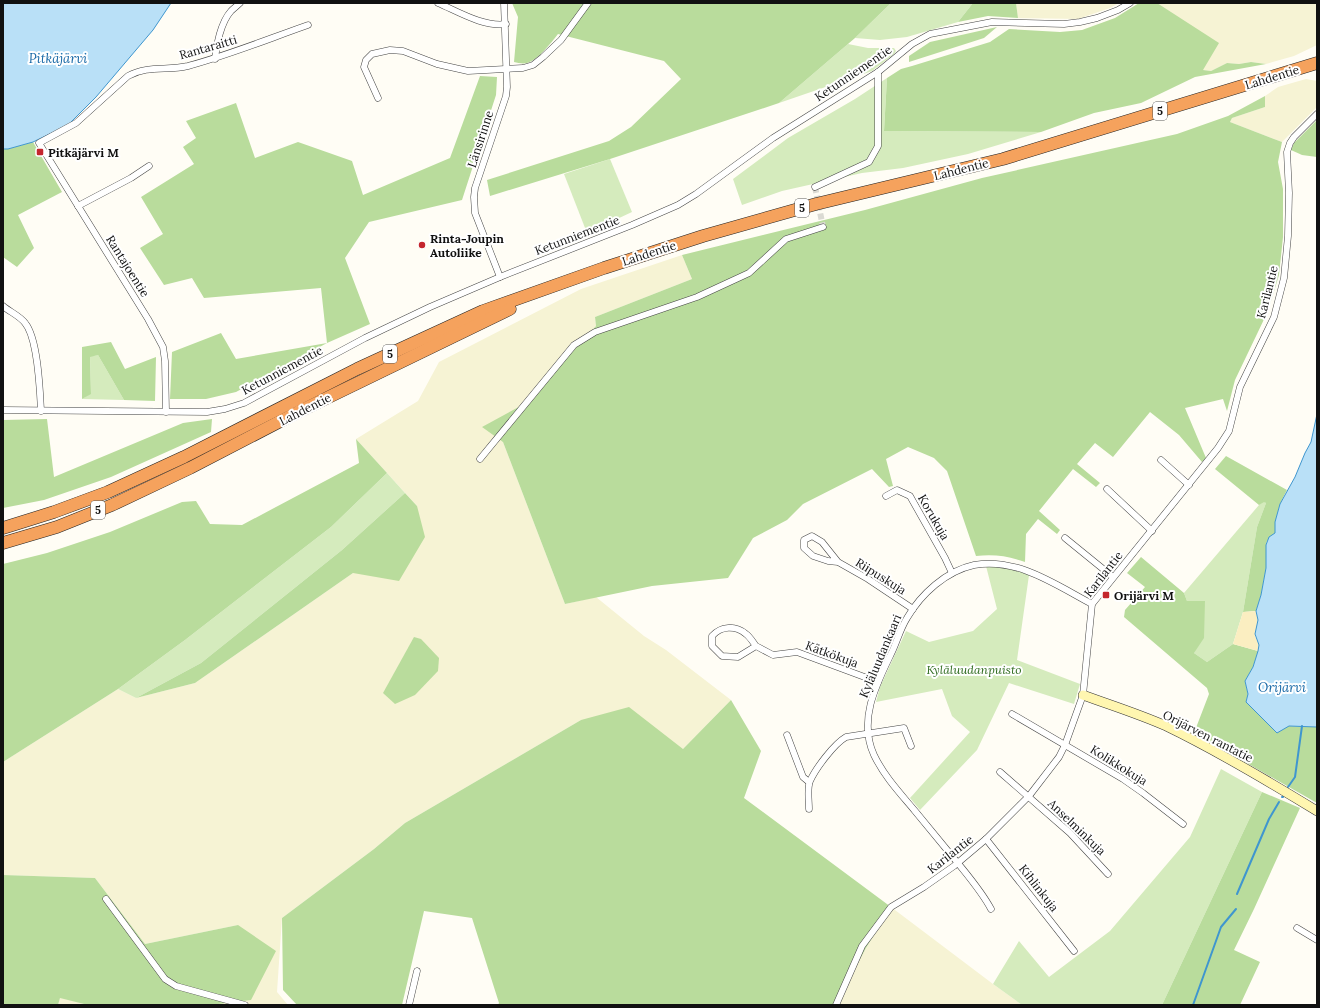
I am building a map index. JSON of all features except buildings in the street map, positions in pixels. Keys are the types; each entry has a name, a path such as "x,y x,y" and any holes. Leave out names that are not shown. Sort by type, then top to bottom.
{"highway":[{"name":"Lahdentie","path":"3,528 54,512 108,492 184,457 350,372 483,311 604,268 703,236 816,204 1003,159 1317,63"},
{"name":"Lahdentie","path":"3,543 57,527 112,505 190,468 298,412 488,319 604,268"},
{"path":"3,520 54,512"}],"street":[{"path":"215,59 216,46 226,19 230,12 240,3"},
{"path":"438,3 468,17 488,23 506,24"},
{"name":"Länsirinne","path":"500,277 476,213 474,197 475,188 506,96 507,70 504,3"},
{"path":"378,98 364,68 366,60 372,54 390,50 403,51 437,64 468,71 524,68 533,65 562,40 588,3"},
{"name":"Ketunniementie","path":"3,410 208,412 225,409 244,403 365,338 430,307 678,205 696,194 773,138 878,72 912,44 930,34 992,22 1064,24 1080,22 1111,12 1130,3"},
{"name":"Rantaraitti","path":"39,143 76,123 128,76 136,72 183,67 215,59 308,24"},
{"path":"815,187 869,162 878,146 878,72"},
{"name":"Karilantie","path":"836,1005 862,946 891,907 924,887 957,863 986,839 1029,796 1058,757 1065,745 1083,694 1092,604 1190,484 1218,448 1229,430 1240,387 1274,317 1284,278 1288,236 1289,193 1287,152 1294,137 1317,114"},
{"name":"Rantajoentie","path":"39,143 148,319 163,347 165,361 166,412"},
{"path":"78,206 131,178 149,166"},
{"path":"480,459 574,345 595,332 696,297 749,273 786,239 823,227"},
{"path":"3,306 26,323 29,330 40,377 41,410"},
{"path":"1161,460 1190,484"},
{"path":"1107,489 1152,530"},
{"name":"Korukuja","path":"886,496 897,490 910,496 952,573"},
{"name":"Riipuskuja","path":"838,562 828,561 813,556 804,548 804,540 812,536 822,542 838,562 868,579 913,609"},
{"path":"1065,538 1113,577"},
{"name":"Kyläluudankaari","path":"991,909 986,899 893,785 874,754 867,733 870,708 878,682 896,645 906,619 935,585 952,573 974,565 998,564 1016,567 1038,575 1092,604"},
{"name":"Kätkökuja","path":"756,646 738,657 722,656 712,646 712,636 717,630 733,628 746,634 756,646 773,655 797,652 878,682"},
{"name":"Orijärven rantatie","path":"1083,694 1164,726 1206,746 1233,760 1317,812"},
{"name":"Kolikkokuja","path":"1012,714 1122,778 1183,824"},
{"path":"808,809 809,782 838,741 846,737 904,728 911,746"},
{"path":"787,735 803,776 809,782"},
{"name":"Anselminkuja","path":"1000,772 1070,833 1108,874"},
{"name":"Kihlinkuja","path":"986,839 1074,951"},
{"path":"106,899 165,979 176,986 245,1005"},
{"path":"1297,928 1317,940"},
{"path":"409,1005 417,971"}],"shaded area":[{"path":"1016,3 1119,3 1110,8 1078,19 1018,18"},
{"path":"1157,3 1317,3 1317,45 1294,56 1266,64 1251,62 1239,64 1227,63 1211,71 1203,70"},
{"path":"1306,79 1317,81 1317,107 1282,142 1230,122 1232,118 1265,107 1265,96 1278,87"},
{"path":"682,255 692,279 595,317 596,326 526,403 503,442 565,604 596,597 644,636 666,650 731,700 683,749 581,720 405,823 374,849 282,918 277,992 288,1005 210,1005 238,925 145,944 95,878 3,875 3,762 118,689 136,698 195,683 353,573 417,506 356,439 418,401 439,362 581,289"},
{"path":"891,907 1022,1005 836,1005 866,948"},
{"path":"60,997 88,1005 58,1005"}],"green space":[{"path":"512,3 891,3 855,38 779,103 610,159 490,196 487,180 609,141 631,127 681,79 664,61 558,34 536,58 527,63 514,62 518,17"},
{"path":"891,3 973,3 958,22 907,37 880,40 855,38"},
{"path":"973,3 1016,3 1018,18 988,16 958,22"},
{"path":"1139,3 1157,3 1219,43 1203,70 1211,71 1227,63 1239,64 1251,62 1266,64 1195,77 1141,103 1094,113 1041,132 884,131 887,78 901,69 990,42 1009,29 1060,32 1082,30 1115,18"},
{"path":"997,27 984,38 909,62 909,56 930,42"},
{"path":"848,44 868,48 894,48 896,51 872,71 779,103"},
{"path":"480,76 497,77 496,95 462,200 369,222 345,258 370,324 327,343 321,288 204,298 192,278 164,285 140,248 163,234 141,197 194,164 183,147 196,138 186,121 236,103 255,158 298,142 352,161 363,195 450,158"},
{"path":"887,78 884,131 1041,132 968,154 903,168 862,173 782,191 742,205 733,179 788,138 855,99"},
{"path":"1265,96 1265,107 1232,118 1230,122 1282,142 1278,162 1283,189 1283,237 1279,275 1268,311 1235,380 1227,411 1223,399 1185,408 1206,458 1202,462 1179,435 1150,412 1113,457 1095,443 1077,464 1100,483 1096,487 1073,469 1039,511 1060,530 1057,534 1038,519 1026,534 1025,562 1001,556 976,556 947,471 934,458 908,447 886,459 893,486 889,487 872,469 803,504 787,520 753,538 728,578 652,586 565,604 503,442 482,427 526,403 596,326 595,317 692,279 682,255 865,210 982,178 1177,134 1228,116"},
{"path":"1317,120 1317,157 1302,155 1291,150 1294,143"},
{"path":"33,142 62,192 18,215 34,248 17,267 3,257 3,149"},
{"path":"610,159 632,212 587,233 564,174"},
{"path":"221,333 236,359 327,343 236,392 206,399 170,399 172,352"},
{"path":"111,342 125,369 156,357 155,401 124,400 98,355 90,357 91,394 82,399 82,347"},
{"path":"98,355 124,400 82,399 91,393 90,356"},
{"path":"47,419 54,477 183,423 212,419 211,432 111,477 44,500 3,508 3,420"},
{"path":"356,439 387,473 331,527 185,640 118,689 3,762 3,564 47,553 110,532 182,502 196,501 210,524 242,525 359,463"},
{"path":"1226,456 1287,490 1278,511 1275,533 1267,541 1266,568 1261,595 1256,611 1243,612 1257,527 1266,503 1264,502 1259,505 1215,469"},
{"path":"387,473 405,493 342,550 201,663 136,698 118,689 185,640 331,527"},
{"path":"405,493 417,506 425,537 399,581 353,573 195,683 136,698 201,663 342,550"},
{"path":"1264,501 1266,503 1257,527 1243,612 1233,644 1207,662 1194,653 1205,601 1187,601 1184,593"},
{"path":"1141,557 1184,593 1187,601 1205,601 1204,638 1194,653 1207,662 1233,644 1258,651 1253,667 1245,681 1248,694 1246,702 1289,726 1317,727 1317,803 1194,733 1209,694 1207,688 1124,617 1125,610 1145,587 1127,573"},
{"name":"Kyläluudanpuisto","path":"986,566 1010,568 1029,575 1017,660 1080,684 1074,704 1009,683 977,750 920,810 910,798 970,732 952,716 942,689 876,702 880,687 906,631 929,642 973,631 997,609"},
{"path":"414,637 421,639 439,658 438,671 415,695 395,704 383,693"},
{"path":"731,700 761,751 744,798 891,907 866,948 836,1005 498,1005 499,1003 472,918 424,911 402,1005 297,1005 283,990 282,918 374,849 405,823 581,720 629,707 683,749"},
{"path":"1221,769 1262,792 1162,1005 1022,1005 993,984 1019,941 1049,977 1110,931 1190,837"},
{"path":"1262,792 1300,808 1234,950 1260,962 1240,1005 1162,1005"},
{"path":"3,875 95,878 145,944 238,925 276,951 251,1000 210,1005 88,1005 60,998 58,1005 3,1005"}],"sand":[{"path":"1256,611 1258,620 1255,636 1259,645 1258,651 1233,644 1243,612"}],"water":[{"name":"Pitkäjärvi","path":"3,3 171,3 153,30 96,97 68,125 33,142 3,149"},
{"name":"Orijärvi","path":"1317,414 1317,727 1289,726 1277,733 1246,702 1248,694 1245,681 1253,667 1259,645 1255,634 1258,620 1256,611 1261,595 1266,568 1266,545 1269,537 1275,533 1275,522 1280,504 1295,477 1311,442"}],"waterway":[{"path":"1288,787 1295,777 1302,726"},
{"path":"1237,894 1269,819 1279,802"},
{"path":"1193,1005 1221,927 1236,909"}],"tunnel":[{"path":"815,187 823,227"}],"place":[{"name":"Pitkäjärvi M","path":"40,152"},
{"name":"Rinta-Joupin Autoliike","path":"422,245"},
{"name":"Orijärvi M","path":"1106,595"}]}
